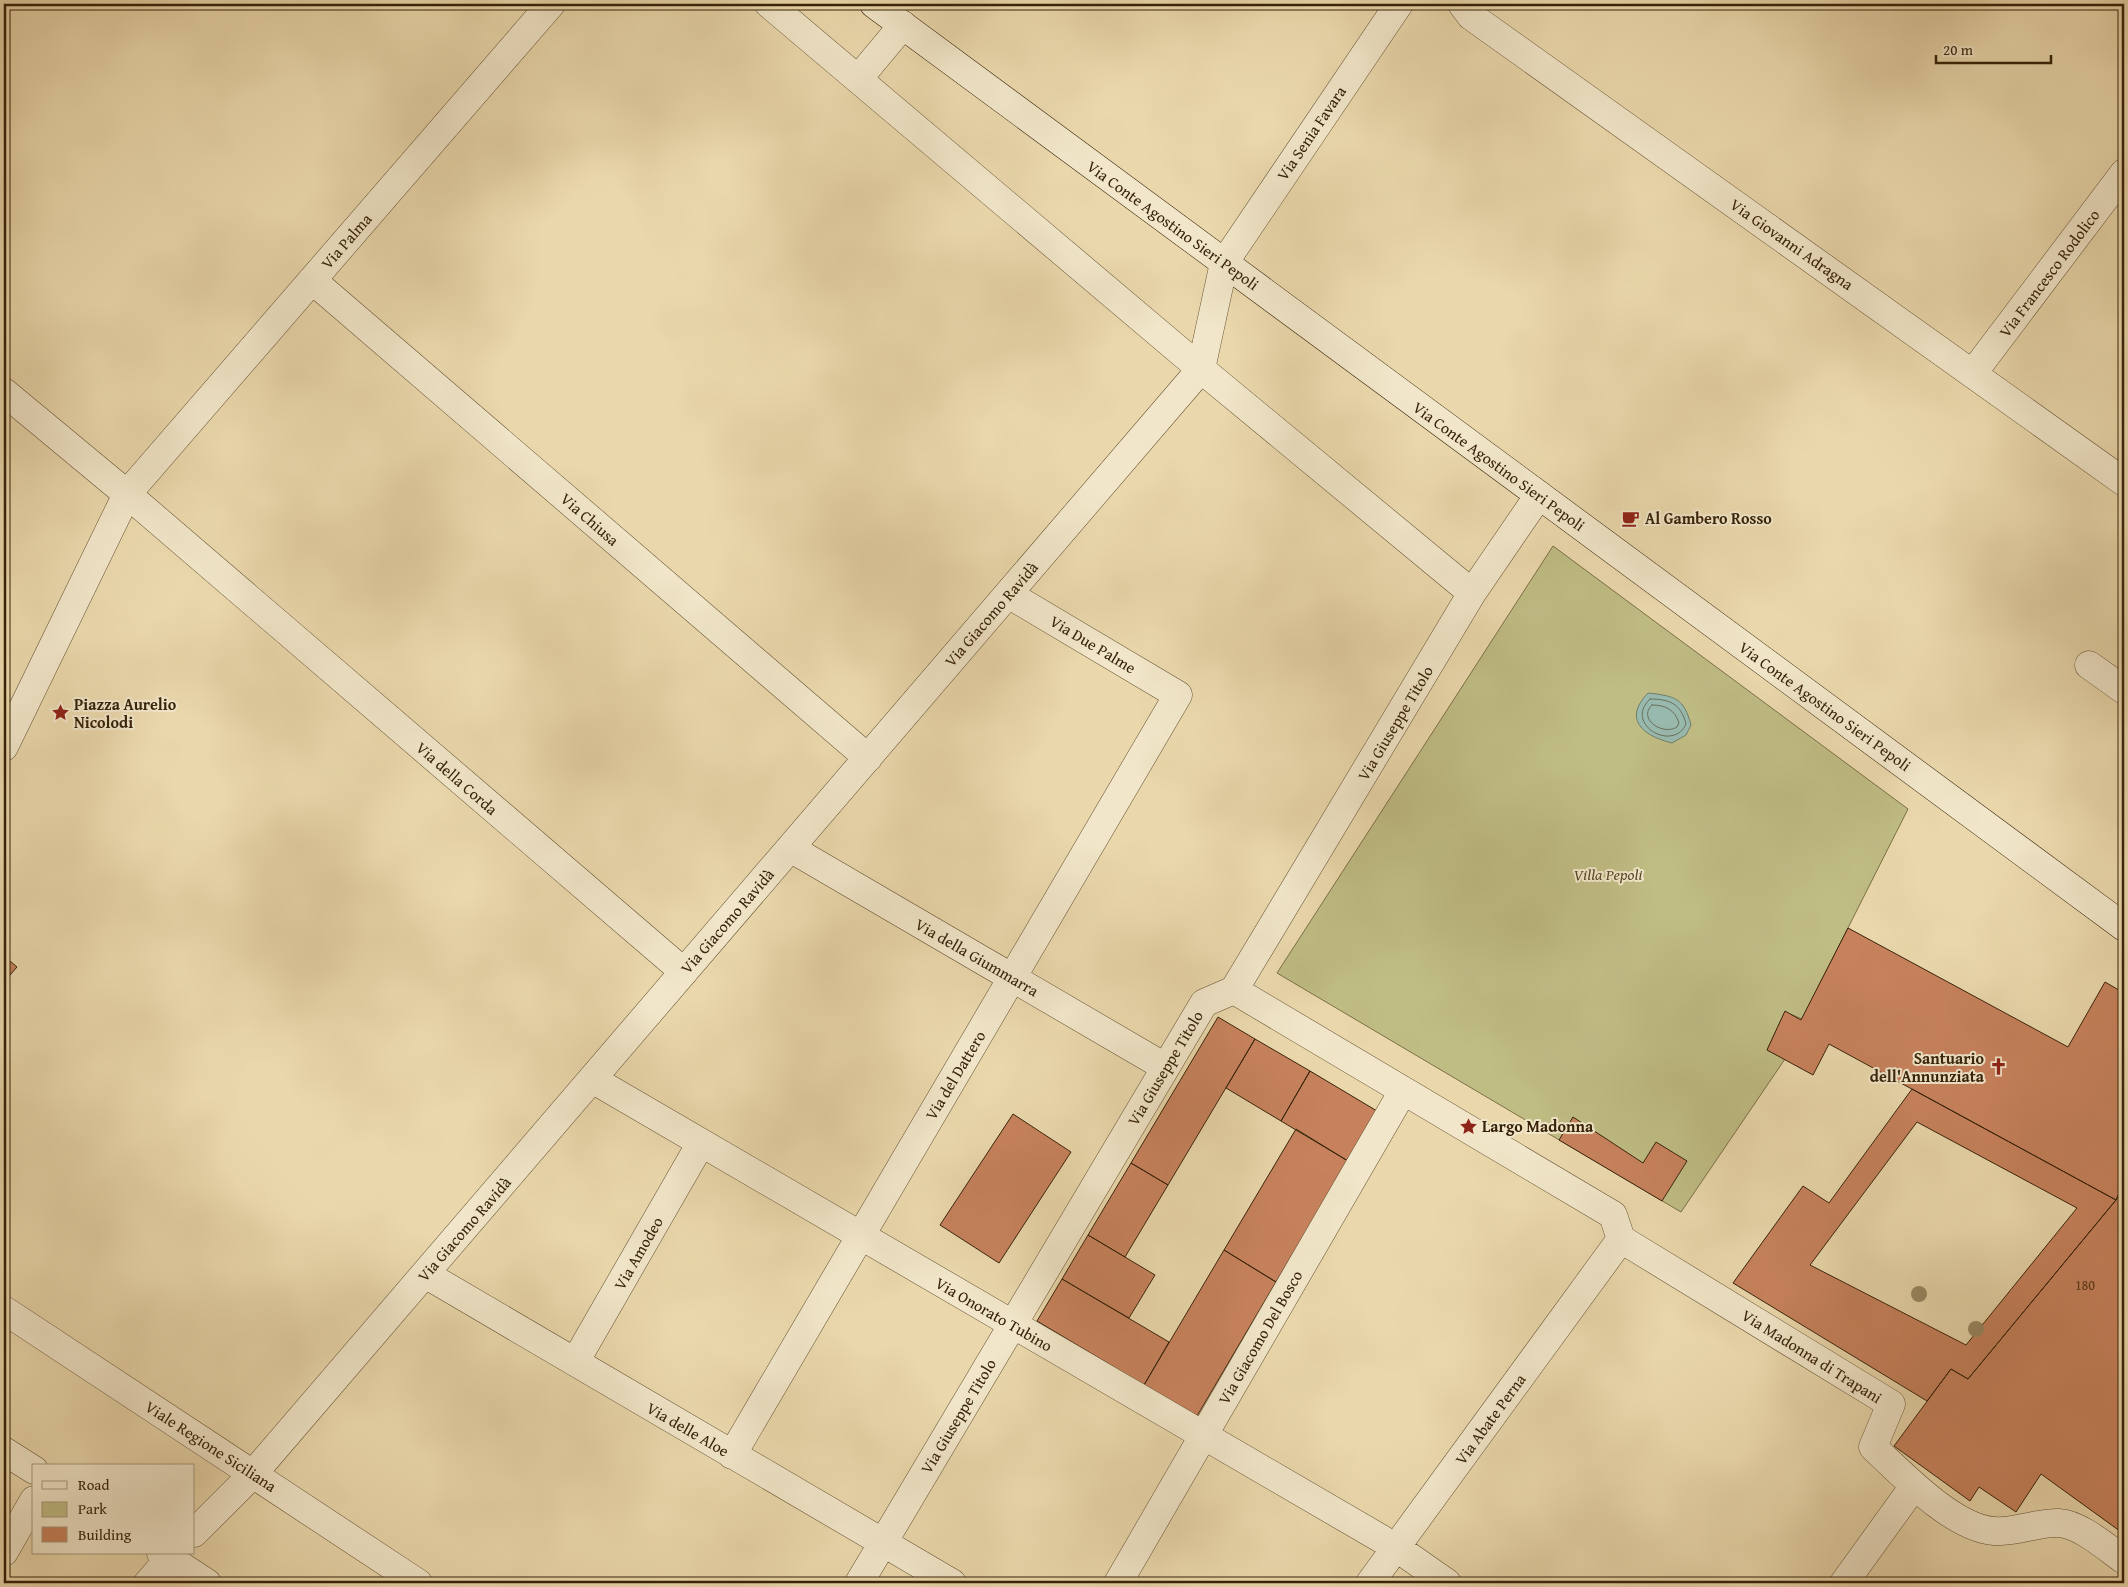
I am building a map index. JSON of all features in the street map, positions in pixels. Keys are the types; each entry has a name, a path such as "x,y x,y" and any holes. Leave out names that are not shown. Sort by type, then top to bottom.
{"street":[{"name":"Via Palma","path":"4,747 134,486 551,4"},
{"path":"769,4 1201,368 1472,593"},
{"name":"Via Conte Agostino Sieri Pepoli","path":"874,4 2124,927"},
{"name":"Via Senia Favara","path":"1224,263 1398,4"},
{"name":"Via Giovanni Adragna","path":"1462,4 1471,16 2124,482"},
{"path":"858,79 903,25"},
{"name":"Via Francesco Rodolico","path":"1973,373 2124,173"},
{"path":"1201,368 1224,263"},
{"name":"Via Chiusa","path":"312,280 868,758"},
{"name":"Via Giacomo Ravidà","path":"195,1532 253,1474 1201,368"},
{"name":"Via della Corda","path":"4,392 100,472 134,486 230,583 684,972"},
{"name":"Via Giuseppe Titolo","path":"859,1583 1204,1003 1234,990 1472,593 1539,495"},
{"name":"Via Due Palme","path":"1008,594 1178,695"},
{"path":"2089,665 2124,690"},
{"name":"Via del Dattero","path":"732,1454 1178,695"},
{"name":"Via della Giummarra","path":"790,848 1165,1067"},
{"path":"1234,990 1614,1215 1615,1247"},
{"name":"Via Onorato Tubino","path":"592,1079 1396,1548 1447,1583"},
{"name":"Via Giacomo Del Bosco","path":"1118,1583 1403,1091"},
{"name":"Via Amodeo","path":"575,1362 701,1143"},
{"name":"Via Madonna di Trapani","path":"1615,1247 1650,1256 1891,1404 1873,1447 1914,1486 1964,1523 1994,1531 2059,1522 2078,1528 2124,1560"},
{"name":"Via Abate Perna","path":"1370,1583 1615,1247"},
{"name":"Via delle Aloe","path":"425,1274 952,1583"},
{"name":"Viale Regione Siciliana","path":"4,1310 418,1583"},
{"path":"4,1450 32,1469"},
{"path":"1844,1583 1914,1486"},
{"path":"4,1552 32,1503"},
{"path":"148,1583 168,1555 207,1583"}],"green space":[{"name":"Villa Pepoli","path":"1553,546 1908,809 1802,1019 1785,1012 1767,1050 1785,1059 1681,1212 1277,973"}],"water":[{"path":"1648,693 1672,697 1681,704 1691,725 1686,735 1672,743 1653,736 1640,726 1637,719 1637,711 1640,703"}],"building":[{"name":"Santuario dell'Annunziata","path":"1848,928 2068,1047 2105,982 2124,993 2124,1182 2116,1200 1829,1044 1813,1075 1767,1050 1785,1011 1801,1020"},
{"path":"4,956 17,967 4,982"},
{"path":"1218,1017 1255,1039 1168,1185 1131,1163"},
{"path":"1255,1039 1310,1071 1281,1121 1226,1088"},
{"path":"1310,1071 1377,1111 1348,1161 1281,1121"},
{"path":"1912,1089 2116,1200 1968,1379 1951,1369 1927,1401 1733,1283 1803,1186 1829,1203","holes":["1917,1122 2077,1208 1966,1345 1810,1265"]},
{"path":"1013,1114 1071,1152 999,1263 940,1225"},
{"path":"1573,1117 1643,1163 1656,1142 1687,1161 1662,1201 1559,1140"},
{"path":"1296,1129 1348,1161 1276,1282 1224,1250"},
{"path":"1131,1163 1168,1185 1125,1257 1088,1235"},
{"path":"2124,1182 2124,1534 2041,1474 2016,1512 1979,1487 1970,1501 1894,1446 1951,1369 1968,1379 2116,1200"},
{"path":"1088,1235 1155,1275 1129,1318 1062,1279"},
{"path":"1224,1250 1276,1282 1197,1416 1144,1385"},
{"path":"1062,1279 1169,1342 1144,1385 1037,1321"}],"place":[{"name":"Al Gambero Rosso","path":"1631,518"},
{"name":"Piazza Aurelio Nicolodi","path":"60,713"},
{"name":"Santuario dell'Annunziata","path":"1998,1067"},
{"name":"Largo Madonna","path":"1468,1126"}]}
